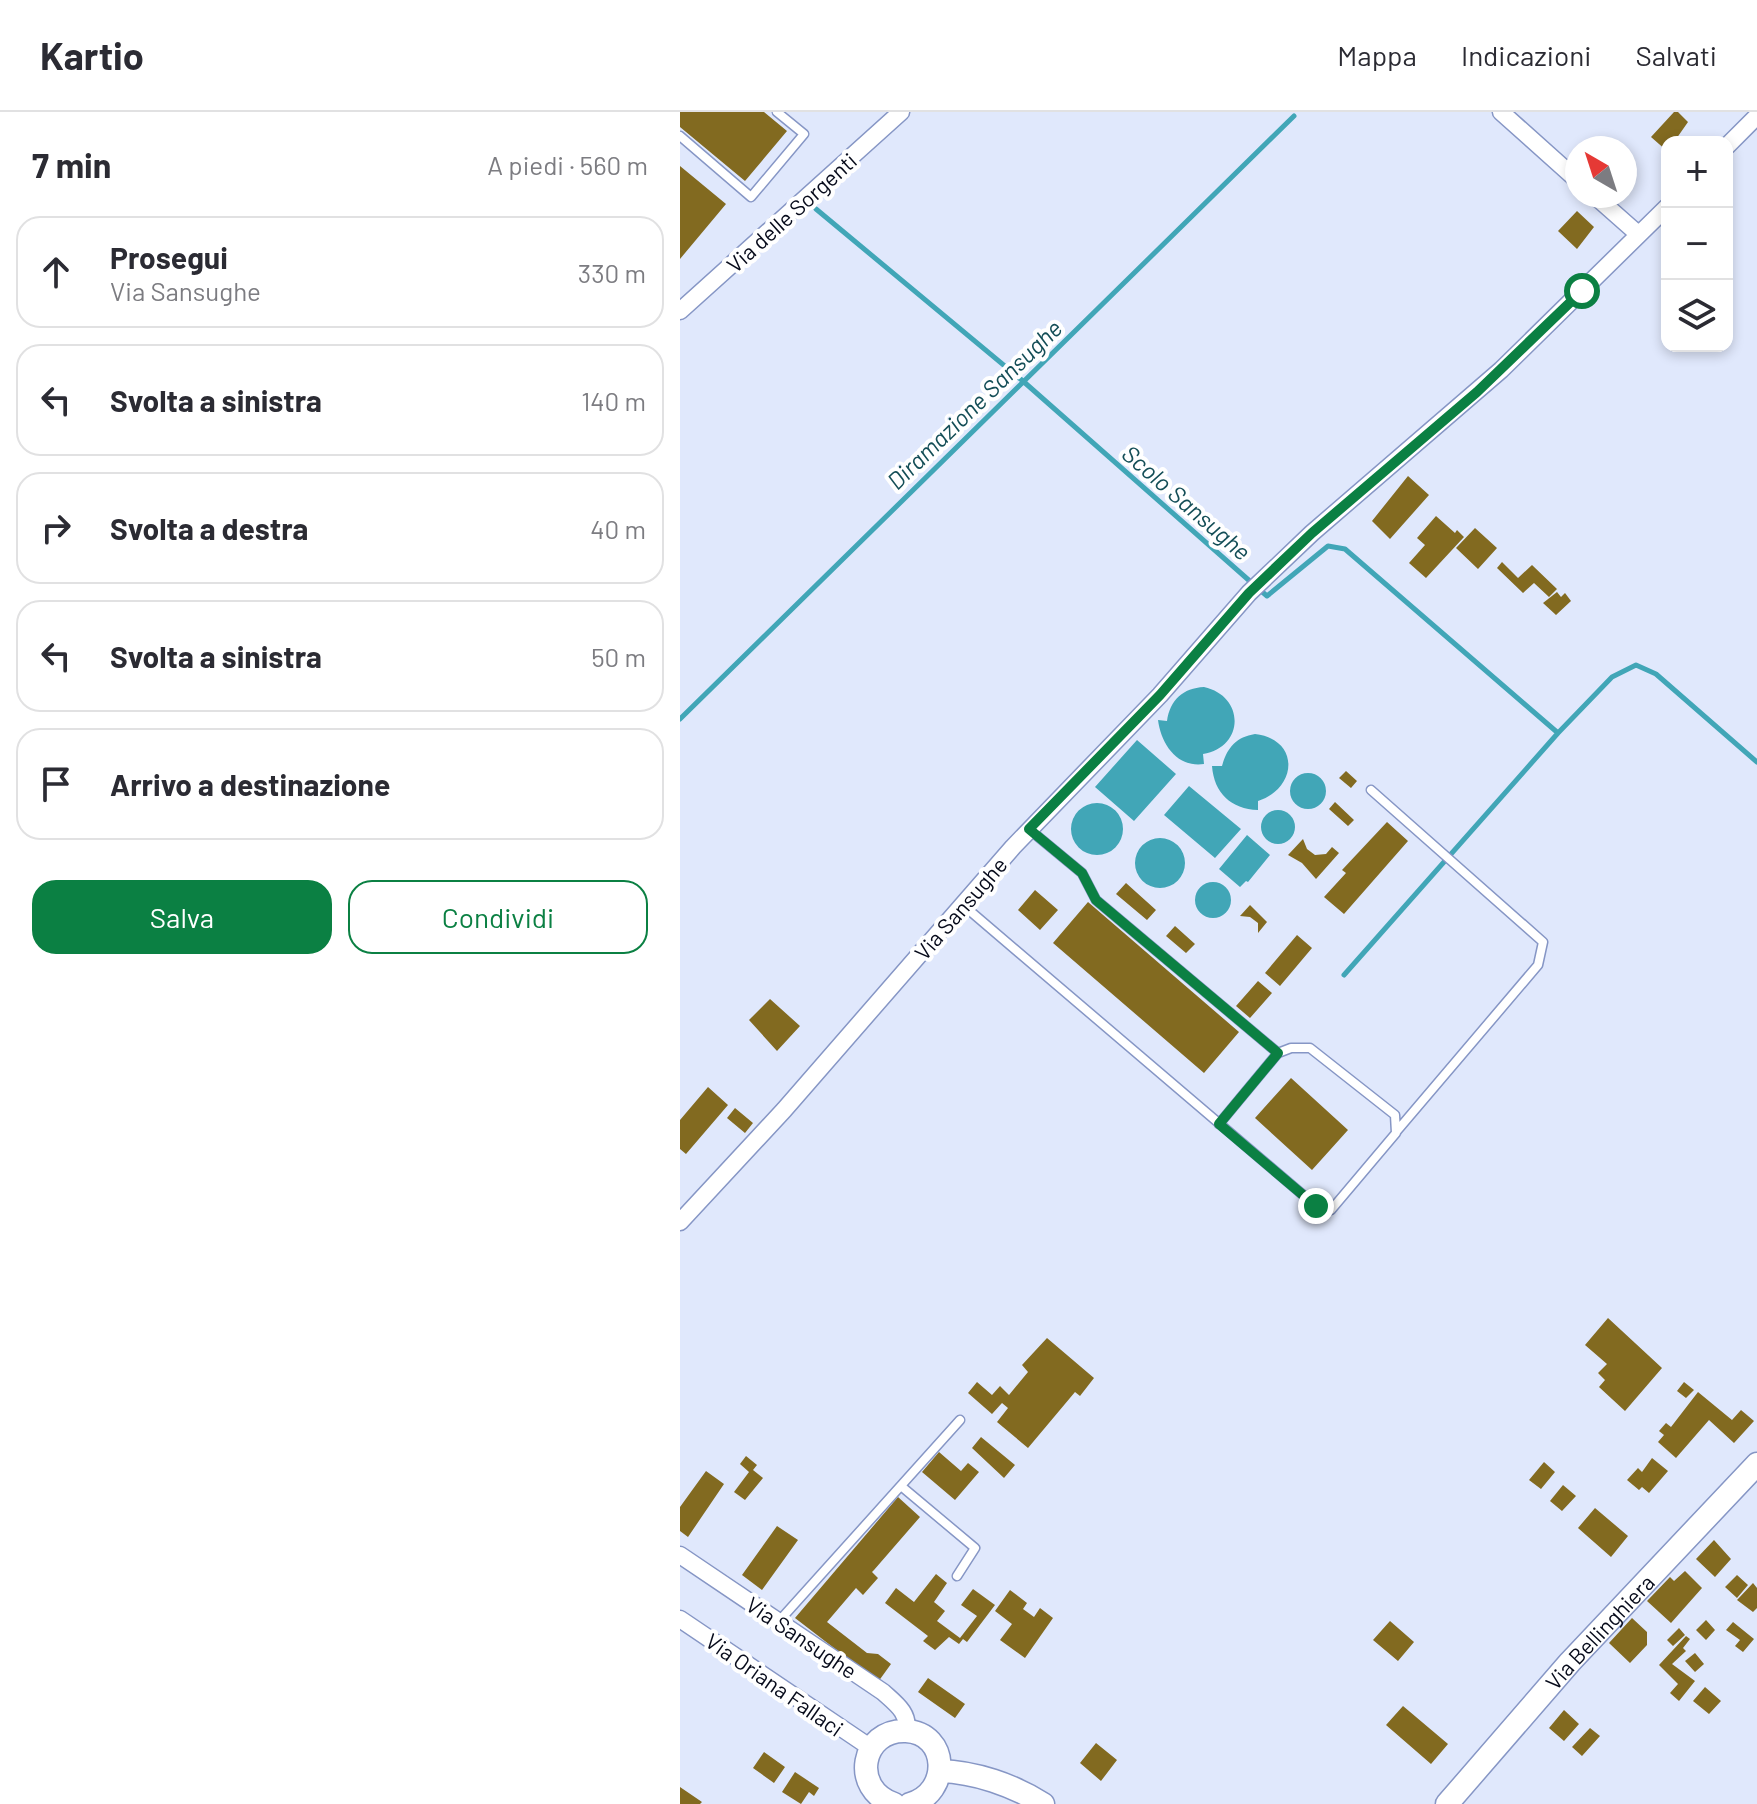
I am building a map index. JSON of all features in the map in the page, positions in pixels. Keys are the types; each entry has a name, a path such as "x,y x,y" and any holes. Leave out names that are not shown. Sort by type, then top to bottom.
{"street":[{"name":"Via delle Sorgenti","path":"680,311 901,112"},
{"path":"1501,112 1565,169"},
{"path":"1733,140 1757,116"},
{"path":"1609,208 1638,234"},
{"name":"Via Sansughe","path":"680,1222 784,1110 1029,829 1160,695 1255,589 1312,533 1501,370 1666,208"},
{"name":"Via Bellinghiera","path":"1447,1804 1580,1651 1757,1464"},
{"name":"Via Sansughe","path":"680,1555 780,1620 890,1698 905,1713 908,1723 906,1731"},
{"name":"Via Oriana Fallaci","path":"680,1619 871,1748"},
{"path":"881,1801 866,1774 871,1748 880,1738 893,1732 906,1731 920,1735 932,1744 940,1771 930,1793 910,1804"},
{"path":"940,1771 955,1771 986,1779 1043,1804"}],"lane":[{"path":"680,136 751,197 804,134 777,112"},
{"path":"962,905 1316,1206 1331,1210 1538,965 1543,942 1371,790"},
{"path":"1029,829 1082,873 1096,900 1278,1053"},
{"path":"1219,1124 1278,1053 1291,1048 1310,1048 1395,1115 1396,1133"},
{"path":"780,1620 960,1420"},
{"path":"901,1486 975,1548 957,1576"}],"water":[{"path":"1204,687 1227,700 1235,721 1227,742 1203,754 1204,764 1194,764 1178,758 1167,746 1158,720 1167,721 1171,707 1179,696"},
{"path":"1255,734 1280,745 1288,764 1281,786 1258,801 1258,810 1232,803 1226,798 1216,784 1212,766 1222,766 1233,744"},
{"path":"1137,740 1176,774 1134,821 1095,787"},
{"path":"1308,773 1321,778 1326,791 1321,804 1308,809 1295,804 1290,791 1295,778"},
{"path":"1189,786 1241,829 1215,858 1164,815"},
{"path":"1097,803 1115,811 1123,829 1115,847 1097,855 1079,847 1071,829 1079,811"},
{"path":"1278,810 1290,815 1295,827 1290,839 1278,844 1266,839 1261,827 1266,815"},
{"path":"1247,835 1270,855 1248,882 1240,887 1219,869"},
{"path":"1160,838 1178,845 1185,863 1178,881 1160,888 1142,881 1135,863 1142,845"},
{"path":"1213,882 1226,887 1231,900 1226,913 1213,918 1200,913 1195,900 1200,887"}],"building":[{"path":"680,112 764,112 787,131 745,181 680,127"},
{"path":"1674,112 1688,122 1678,136 1661,136 1661,146 1651,137"},
{"path":"680,166 726,204 680,259"},
{"path":"1577,211 1594,227 1577,249 1558,231"},
{"path":"1408,476 1429,495 1390,539 1372,521"},
{"path":"1436,516 1464,537 1426,578 1409,563 1425,545 1417,538"},
{"path":"1475,528 1497,548 1478,569 1456,548"},
{"path":"1502,562 1518,578 1532,565 1557,589 1549,597 1534,583 1523,593 1497,568"},
{"path":"1557,592 1561,597 1565,593 1571,601 1556,615 1543,603"},
{"path":"1346,771 1357,781 1351,788 1339,778"},
{"path":"1335,802 1354,820 1348,826 1329,809"},
{"path":"1387,822 1408,841 1344,914 1324,897 1346,873 1342,870"},
{"path":"1303,839 1307,849 1315,855 1326,854 1332,847 1339,853 1316,879 1302,863 1288,855"},
{"path":"1126,883 1156,910 1147,920 1116,894"},
{"path":"1035,890 1058,910 1040,930 1018,910"},
{"path":"1088,902 1239,1032 1204,1073 1053,943"},
{"path":"1250,905 1267,922 1258,933 1258,923 1250,917 1240,916"},
{"path":"1175,926 1195,944 1186,953 1166,936"},
{"path":"1297,935 1312,948 1280,986 1265,973"},
{"path":"1258,981 1272,993 1250,1018 1236,1006"},
{"path":"770,999 800,1026 777,1051 749,1020"},
{"path":"1291,1078 1348,1130 1312,1170 1255,1118"},
{"path":"708,1087 728,1105 686,1154 680,1149 680,1120"},
{"path":"735,1108 753,1123 745,1133 727,1118"},
{"path":"1608,1318 1662,1368 1625,1411 1599,1387 1605,1380 1598,1373 1607,1364 1585,1345"},
{"path":"1047,1338 1094,1378 1080,1396 1075,1392 1028,1448 997,1422 1008,1408 1002,1403 992,1414 968,1393 977,1382 992,1395 1000,1386 1009,1395 1028,1372 1022,1365"},
{"path":"1684,1382 1694,1390 1686,1398 1677,1391"},
{"path":"1698,1392 1732,1420 1741,1410 1754,1421 1734,1443 1709,1420 1676,1458 1658,1442 1664,1435 1659,1431 1666,1423 1671,1427"},
{"path":"981,1437 1015,1465 1004,1478 972,1448"},
{"path":"939,1452 961,1471 968,1463 979,1472 955,1500 922,1472"},
{"path":"746,1456 757,1465 753,1470 763,1478 745,1500 734,1492 749,1472 740,1464"},
{"path":"1652,1458 1668,1471 1649,1493 1642,1487 1639,1490 1627,1480 1638,1468 1642,1472"},
{"path":"1544,1462 1555,1472 1541,1489 1529,1480"},
{"path":"706,1471 724,1484 688,1537 680,1531 680,1507"},
{"path":"1563,1485 1576,1496 1562,1511 1550,1501"},
{"path":"898,1497 920,1517 872,1572 878,1578 863,1595 856,1588 827,1622 867,1653 878,1654 891,1664 878,1682 795,1618"},
{"path":"1595,1508 1628,1536 1611,1557 1578,1528"},
{"path":"777,1526 798,1540 762,1590 742,1575"},
{"path":"1714,1540 1731,1559 1715,1577 1696,1559"},
{"path":"1685,1571 1702,1588 1671,1623 1647,1601 1670,1577 1674,1581"},
{"path":"936,1574 947,1583 934,1602 945,1611 937,1621 960,1638 977,1616 961,1605 973,1589 995,1605 967,1642 963,1639 959,1644 949,1637 935,1650 923,1641 928,1636 885,1603 896,1588 914,1602"},
{"path":"1737,1575 1748,1585 1737,1598 1725,1587"},
{"path":"1753,1583 1757,1588 1757,1608 1753,1612 1737,1600"},
{"path":"1010,1590 1027,1603 1023,1609 1034,1617 1040,1608 1053,1618 1025,1658 1000,1640 1012,1624 995,1611"},
{"path":"1632,1618 1647,1632 1647,1645 1630,1663 1609,1643"},
{"path":"1706,1620 1715,1630 1706,1640 1696,1630"},
{"path":"1390,1621 1414,1642 1398,1661 1373,1640"},
{"path":"1733,1622 1754,1639 1743,1652 1735,1646 1740,1640 1726,1630"},
{"path":"1679,1628 1685,1635 1673,1646 1667,1640"},
{"path":"1686,1636 1690,1639 1683,1648 1686,1651 1672,1664 1695,1681 1679,1701 1670,1693 1678,1684 1659,1665"},
{"path":"1695,1653 1704,1664 1695,1672 1685,1661"},
{"path":"928,1678 965,1704 955,1718 918,1692"},
{"path":"1705,1687 1721,1701 1709,1714 1693,1701"},
{"path":"1403,1706 1448,1744 1431,1764 1386,1725"},
{"path":"1564,1710 1579,1724 1564,1741 1549,1728"},
{"path":"1590,1728 1600,1736 1582,1756 1572,1747"},
{"path":"1096,1743 1117,1760 1101,1781 1080,1763"},
{"path":"764,1752 785,1767 774,1783 753,1768"},
{"path":"795,1772 819,1788 814,1796 809,1792 801,1804 782,1792"},
{"path":"680,1787 702,1802 680,1804"}],"waterway":[{"name":"Diramazione Sansughe","path":"680,719 1294,116"},
{"name":"Scolo Sansughe","path":"816,209 1024,382 1252,583"},
{"name":"Scolo Sansughe","path":"1260,590 1267,596 1328,546 1345,549 1558,733 1612,677 1636,665 1656,674 1757,762"},
{"name":"Diramazione Sansughe","path":"1344,975 1558,733"}],"route":[{"path":"1316,1206 1219,1124 1278,1053 1096,900 1082,873 1029,829 1160,695 1249,593 1312,533 1477,392 1582,291"}]}
